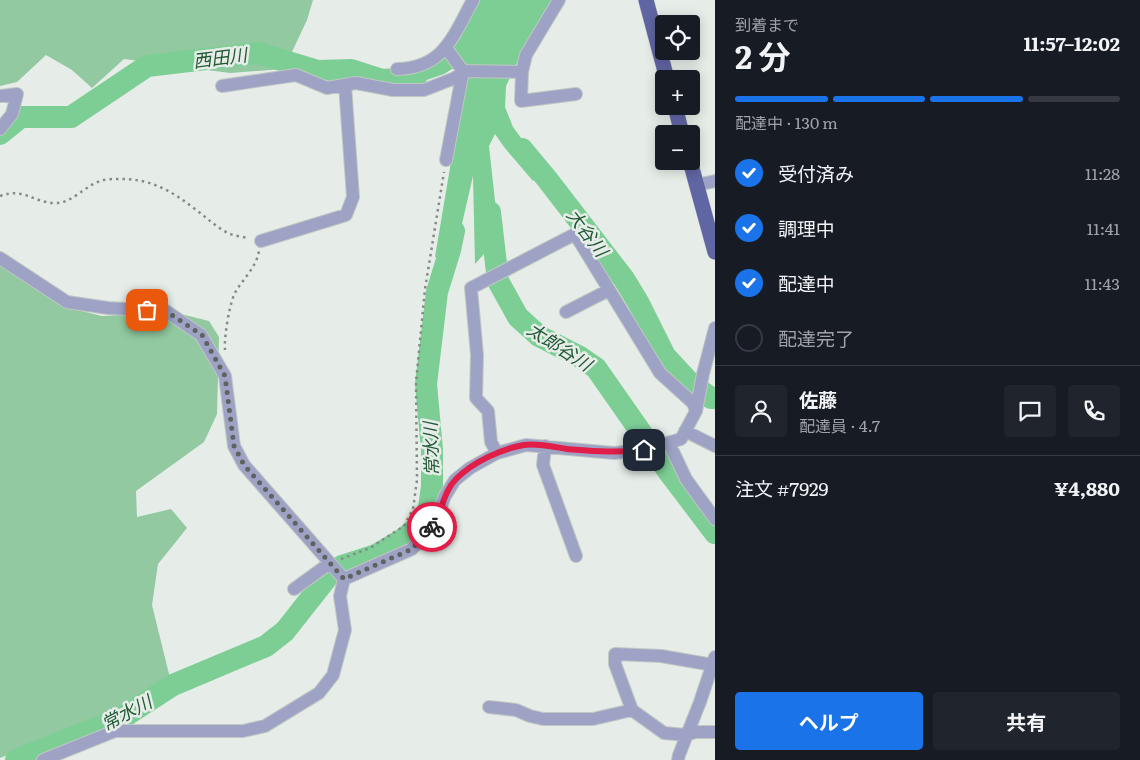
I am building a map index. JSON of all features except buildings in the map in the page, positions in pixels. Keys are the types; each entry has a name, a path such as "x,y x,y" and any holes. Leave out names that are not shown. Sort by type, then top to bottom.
{"main road":[{"path":"646,0 665,70"},
{"path":"692,170 715,252"}],"street":[{"path":"396,69 411,69 429,63 446,48 473,0"},
{"path":"559,0 526,54 522,72 521,102 576,94"},
{"path":"446,48 463,71 446,160"},
{"path":"222,86 296,75 327,88 356,83 393,90 424,90 455,78 463,71 522,72"},
{"path":"261,241 346,215 353,197 345,85"},
{"path":"0,96 17,94 12,114 0,129"},
{"path":"696,185 715,181"},
{"path":"497,453 491,442 488,411 476,398 477,355 471,288 575,234 660,373 694,404 696,410"},
{"path":"0,258 67,302 108,308 166,311 202,335 225,376 234,446 244,465 344,579"},
{"path":"566,312 610,290"},
{"path":"344,579 412,549 435,522 445,496 455,480 470,468 497,453 526,445 614,453 644,450 681,439 696,410 715,328"},
{"path":"685,431 715,446"},
{"path":"665,444 686,479 715,519"},
{"path":"545,446 543,465 576,556"},
{"path":"294,589 330,563"},
{"path":"43,760 115,731 243,731 265,726 319,693 333,674 344,630 340,596 344,579"},
{"path":"678,760 686,735 714,661 615,654 615,664 632,710 664,733 686,735 695,732 715,732"},
{"path":"489,707 516,710 543,719 593,719 632,710"}],"path":[{"path":"330,563 370,548 404,526 413,509 417,480 416,382 425,289 446,160"},
{"path":"0,196 16,192 42,201 57,203 67,200 100,180 120,178 145,181 162,187 212,223 231,234 261,241 258,260 234,296 224,339 227,369 225,376"}],"shaded area":[{"path":"0,0 313,0 307,20 284,69 230,73 124,59 92,88 72,70 46,55 17,82 0,86"},
{"path":"479,0 557,0 517,63 506,86 505,107 513,127 544,169 533,181 495,134 489,146 499,237 475,264 473,176 453,263 435,257 462,96 464,62 444,74 415,84 382,83 391,73 413,71 459,40"},
{"path":"0,265 61,306 102,316 173,312 209,321 219,337 217,414 204,442 136,491 137,517 171,509 187,528 158,564 152,605 170,678 118,711 0,758"}],"waterway":[{"name":"西田川","path":"0,134 21,117 71,117 147,66 258,53 318,71 351,70 382,80 416,78"},
{"name":"大谷川","path":"522,149 624,279 638,302 665,356 691,384 711,398 715,398"},
{"name":"太郎谷川","path":"490,212 498,281 518,317 539,336 580,357 596,368 668,471 715,533"},
{"name":"常水川","path":"16,760 122,718 173,685 266,646 285,631 330,574 342,566 376,555 403,539 421,524 429,508 432,486 432,450 426,384 437,292 454,231"}],"way so far":[{"path":"147,310 166,311 202,335 225,376 234,446 244,465 344,579 412,549 432,527"}],"route":[{"path":"432,527 445,496 455,480 470,468 497,453 526,445 614,453 644,450"}]}
